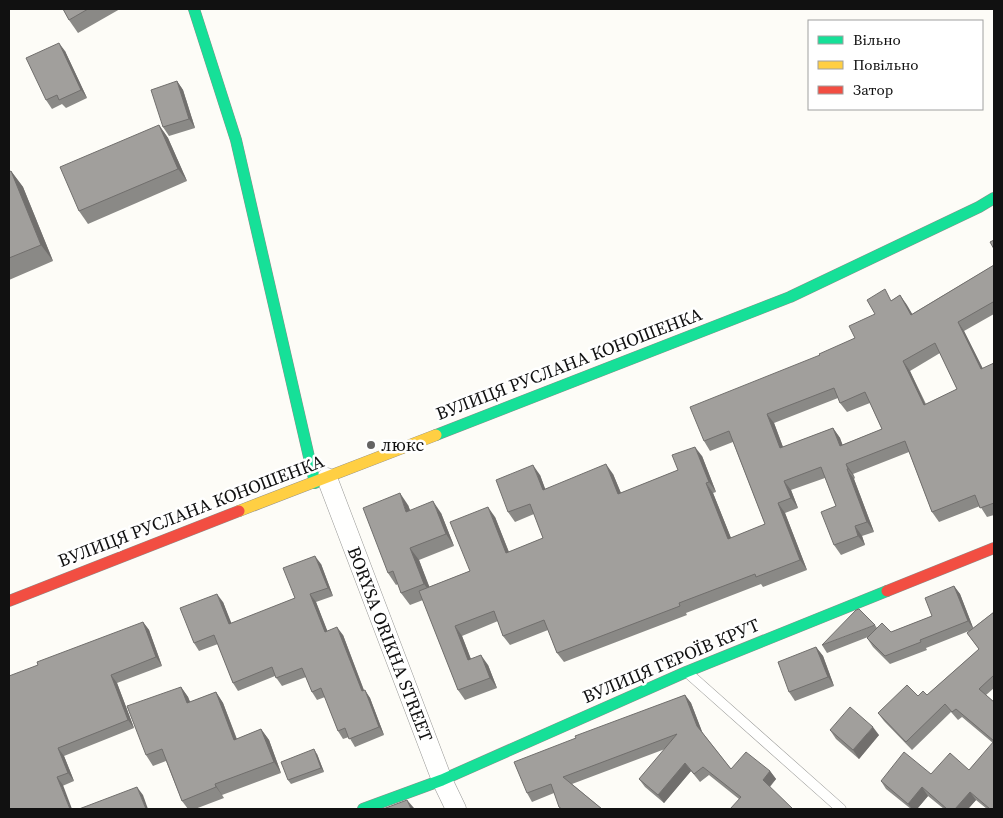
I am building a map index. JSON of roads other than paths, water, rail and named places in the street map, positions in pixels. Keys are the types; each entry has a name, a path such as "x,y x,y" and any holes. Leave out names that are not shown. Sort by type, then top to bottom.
{"street":[{"path":"194,9 236,140 321,480"},
{"name":"ВУЛИЦЯ РУСЛАНА КОНОШЕНКА","path":"9,601 790,297 979,207 994,198"},
{"name":"BORYSA ORIKHA STREET","path":"321,480 442,780 456,809"},
{"name":"ВУЛИЦЯ ГЕРОЇВ КРУТ","path":"363,809 442,780 686,672 994,548"}],"lane":[{"path":"686,672 841,809"}],"place":[{"name":"люкс","path":"371,445"}]}
